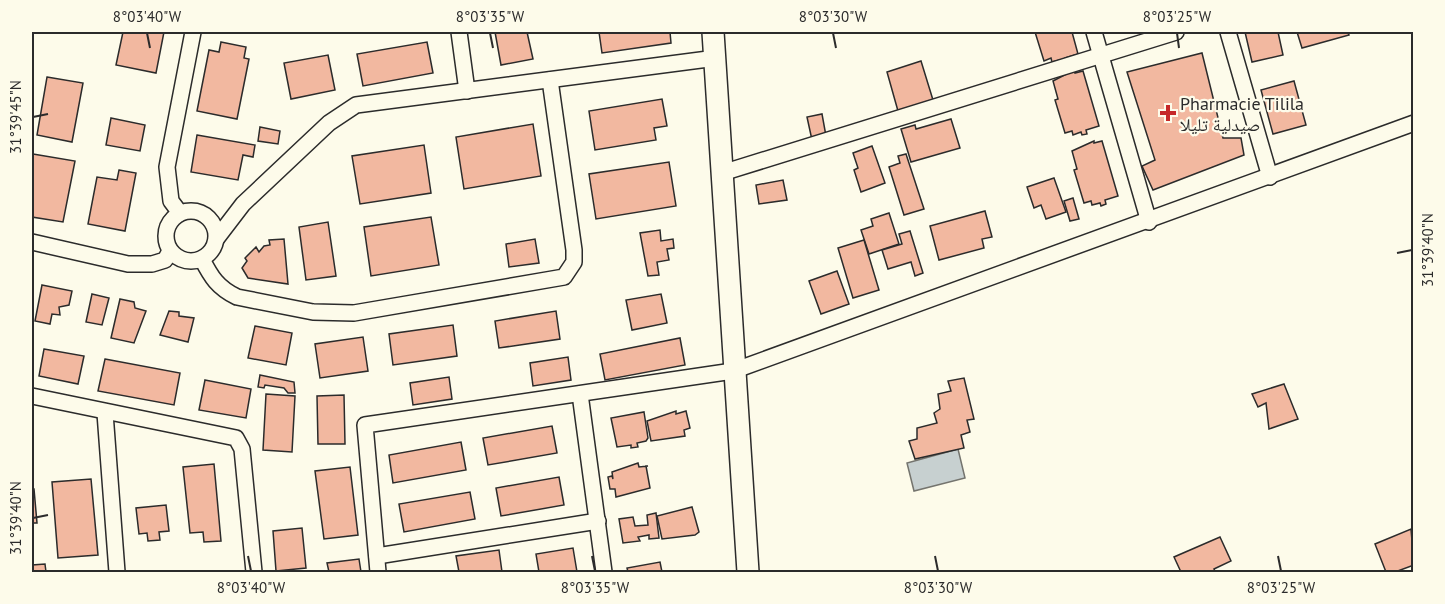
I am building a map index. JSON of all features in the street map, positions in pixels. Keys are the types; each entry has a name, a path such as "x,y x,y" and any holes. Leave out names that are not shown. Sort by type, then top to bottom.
{"street":[{"path":"180,213 171,201 167,167 193,32"},
{"path":"459,32 467,91"},
{"path":"713,32 733,371 748,573"},
{"path":"1094,32 1149,222"},
{"path":"722,173 1176,32"},
{"path":"1228,32 1270,177"},
{"path":"217,238 212,221 205,215 188,210 180,213 167,226 166,243 170,251 185,261 202,259 214,246 217,238 243,204 329,123 347,109 371,102 716,58"},
{"path":"202,259 210,276 222,290 237,297 334,314 354,313 564,277 574,262 574,250 550,80"},
{"path":"378,573 364,425 733,371 1149,222 1413,123"},
{"path":"32,242 141,265 165,260 170,251"},
{"path":"580,394 604,573"},
{"path":"32,396 233,436 242,449 254,573"},
{"path":"105,412 117,573"},
{"path":"377,556 598,521"}],"shaded area":[{"path":"958,449 965,478 914,491 907,463"}],"building":[{"path":"123,32 164,32 156,73 116,65"},
{"path":"495,32 527,32 533,59 501,65"},
{"path":"599,32 670,32 671,43 602,53"},
{"path":"1035,32 1072,32 1078,54 1065,58 1066,62 1061,63 1060,60 1052,62 1051,58 1044,61"},
{"path":"1245,32 1278,32 1283,55 1252,62"},
{"path":"1297,32 1348,32 1349,35 1302,48"},
{"path":"221,42 246,47 244,58 249,59 237,119 197,111 209,50 219,52"},
{"path":"427,42 433,73 363,86 357,54"},
{"path":"1202,53 1223,138 1241,138 1244,155 1153,190 1142,166 1155,160 1127,72"},
{"path":"328,55 335,90 291,99 284,63"},
{"path":"921,61 933,100 898,111 887,72"},
{"path":"1074,70 1075,73 1083,71 1099,126 1086,130 1087,134 1082,135 1081,132 1073,135 1072,131 1065,133 1055,100 1058,99 1053,81"},
{"path":"47,77 83,83 72,142 37,135"},
{"path":"1294,81 1306,125 1273,134 1261,90"},
{"path":"662,99 667,126 654,128 656,140 595,150 589,111"},
{"path":"822,114 826,136 812,140 807,117"},
{"path":"111,118 145,125 140,151 106,145"},
{"path":"951,119 960,148 911,162 901,129 915,125 916,129"},
{"path":"533,124 541,176 464,189 456,137"},
{"path":"260,127 280,131 278,144 258,141"},
{"path":"197,135 255,145 253,157 243,155 238,180 191,172"},
{"path":"1094,141 1094,143 1102,141 1118,196 1105,200 1106,204 1101,206 1100,203 1092,205 1091,201 1084,203 1074,170 1077,169 1072,151"},
{"path":"424,145 431,193 360,204 352,156"},
{"path":"872,146 885,183 861,192 854,170 858,168 853,153"},
{"path":"33,154 75,161 63,222 32,217"},
{"path":"906,154 924,209 904,215 889,167 900,163 898,156"},
{"path":"669,162 676,206 596,219 589,174"},
{"path":"119,170 136,173 125,231 88,224 97,177 117,180"},
{"path":"1054,178 1066,212 1046,219 1041,205 1034,208 1027,187"},
{"path":"783,180 787,200 759,204 756,185"},
{"path":"1073,198 1079,219 1070,221 1064,201"},
{"path":"985,211 992,237 982,239 984,248 939,260 930,226"},
{"path":"889,213 899,244 869,254 861,230 873,226 871,219"},
{"path":"431,217 439,265 371,276 364,227"},
{"path":"328,222 336,276 306,280 299,227"},
{"path":"660,230 661,241 673,239 674,248 667,249 669,260 657,262 659,275 648,276 640,233"},
{"path":"910,231 923,273 915,276 911,262 888,269 882,250 902,244 899,234"},
{"path":"284,239 288,284 248,278 242,268 247,261 245,258 256,247 259,252 264,246 270,245 269,240"},
{"path":"535,239 539,263 509,267 506,244"},
{"path":"864,240 879,290 853,298 838,248"},
{"path":"837,271 849,304 821,314 809,281"},
{"path":"42,285 72,291 69,305 59,307 60,315 52,314 50,324 35,321"},
{"path":"92,294 109,298 102,325 86,322"},
{"path":"661,294 667,323 632,330 626,300"},
{"path":"120,299 134,302 135,308 146,311 134,343 111,338"},
{"path":"169,311 179,312 179,316 194,318 188,342 160,335"},
{"path":"556,311 560,339 499,348 495,321"},
{"path":"453,325 457,356 393,365 389,334"},
{"path":"255,326 292,333 286,365 248,358"},
{"path":"363,337 368,371 320,378 315,344"},
{"path":"680,338 685,365 605,380 600,354"},
{"path":"44,349 84,356 78,384 39,376"},
{"path":"568,357 571,380 533,386 530,363"},
{"path":"105,359 180,373 174,405 98,391"},
{"path":"260,375 294,382 295,393 288,393 284,388 265,385 264,388 258,387"},
{"path":"449,377 452,399 413,405 410,383"},
{"path":"964,378 974,419 967,420 970,432 961,435 964,448 915,459 909,441 917,439 917,428 937,423 934,413 940,409 938,394 951,391 948,381"},
{"path":"205,380 251,389 246,418 199,410"},
{"path":"1284,384 1298,419 1269,429 1266,403 1258,407 1252,394"},
{"path":"266,394 295,396 292,452 263,450"},
{"path":"344,395 345,444 318,444 317,396"},
{"path":"676,411 676,414 686,411 690,428 684,430 685,436 651,441 647,421"},
{"path":"644,412 648,438 646,441 637,443 638,447 631,448 631,445 617,447 611,418"},
{"path":"552,426 557,453 488,465 483,438"},
{"path":"461,442 466,470 393,483 389,455"},
{"path":"638,463 639,467 646,466 650,488 616,497 615,489 610,489 608,477 612,476 613,479 612,472"},
{"path":"214,464 221,541 204,542 203,532 190,533 183,467"},
{"path":"350,467 358,535 324,539 315,471"},
{"path":"559,477 564,505 501,516 496,488"},
{"path":"91,479 98,555 58,558 52,482"},
{"path":"32,489 34,489 37,523 32,523"},
{"path":"470,492 475,519 404,532 399,504"},
{"path":"166,505 169,531 159,532 160,540 148,541 147,533 139,534 136,508"},
{"path":"692,507 699,532 695,535 662,539 657,516"},
{"path":"656,513 659,538 649,539 649,535 638,537 640,541 623,543 619,519 633,517 635,526 648,525 647,515"},
{"path":"302,528 306,568 276,571 273,531"},
{"path":"1411,529 1414,565 1395,572 1386,572 1375,544"},
{"path":"1220,537 1231,561 1214,569 1215,572 1181,572 1174,557"},
{"path":"573,548 577,572 539,572 536,554"},
{"path":"499,550 502,572 459,572 456,556"},
{"path":"359,559 361,572 329,572 327,563"},
{"path":"660,562 662,572 628,572 627,568"},
{"path":"45,564 46,572 32,572 32,565"}],"place":[{"name":"Pharmacie Tilila صيدلية تليلا","path":"1168,113"}]}
